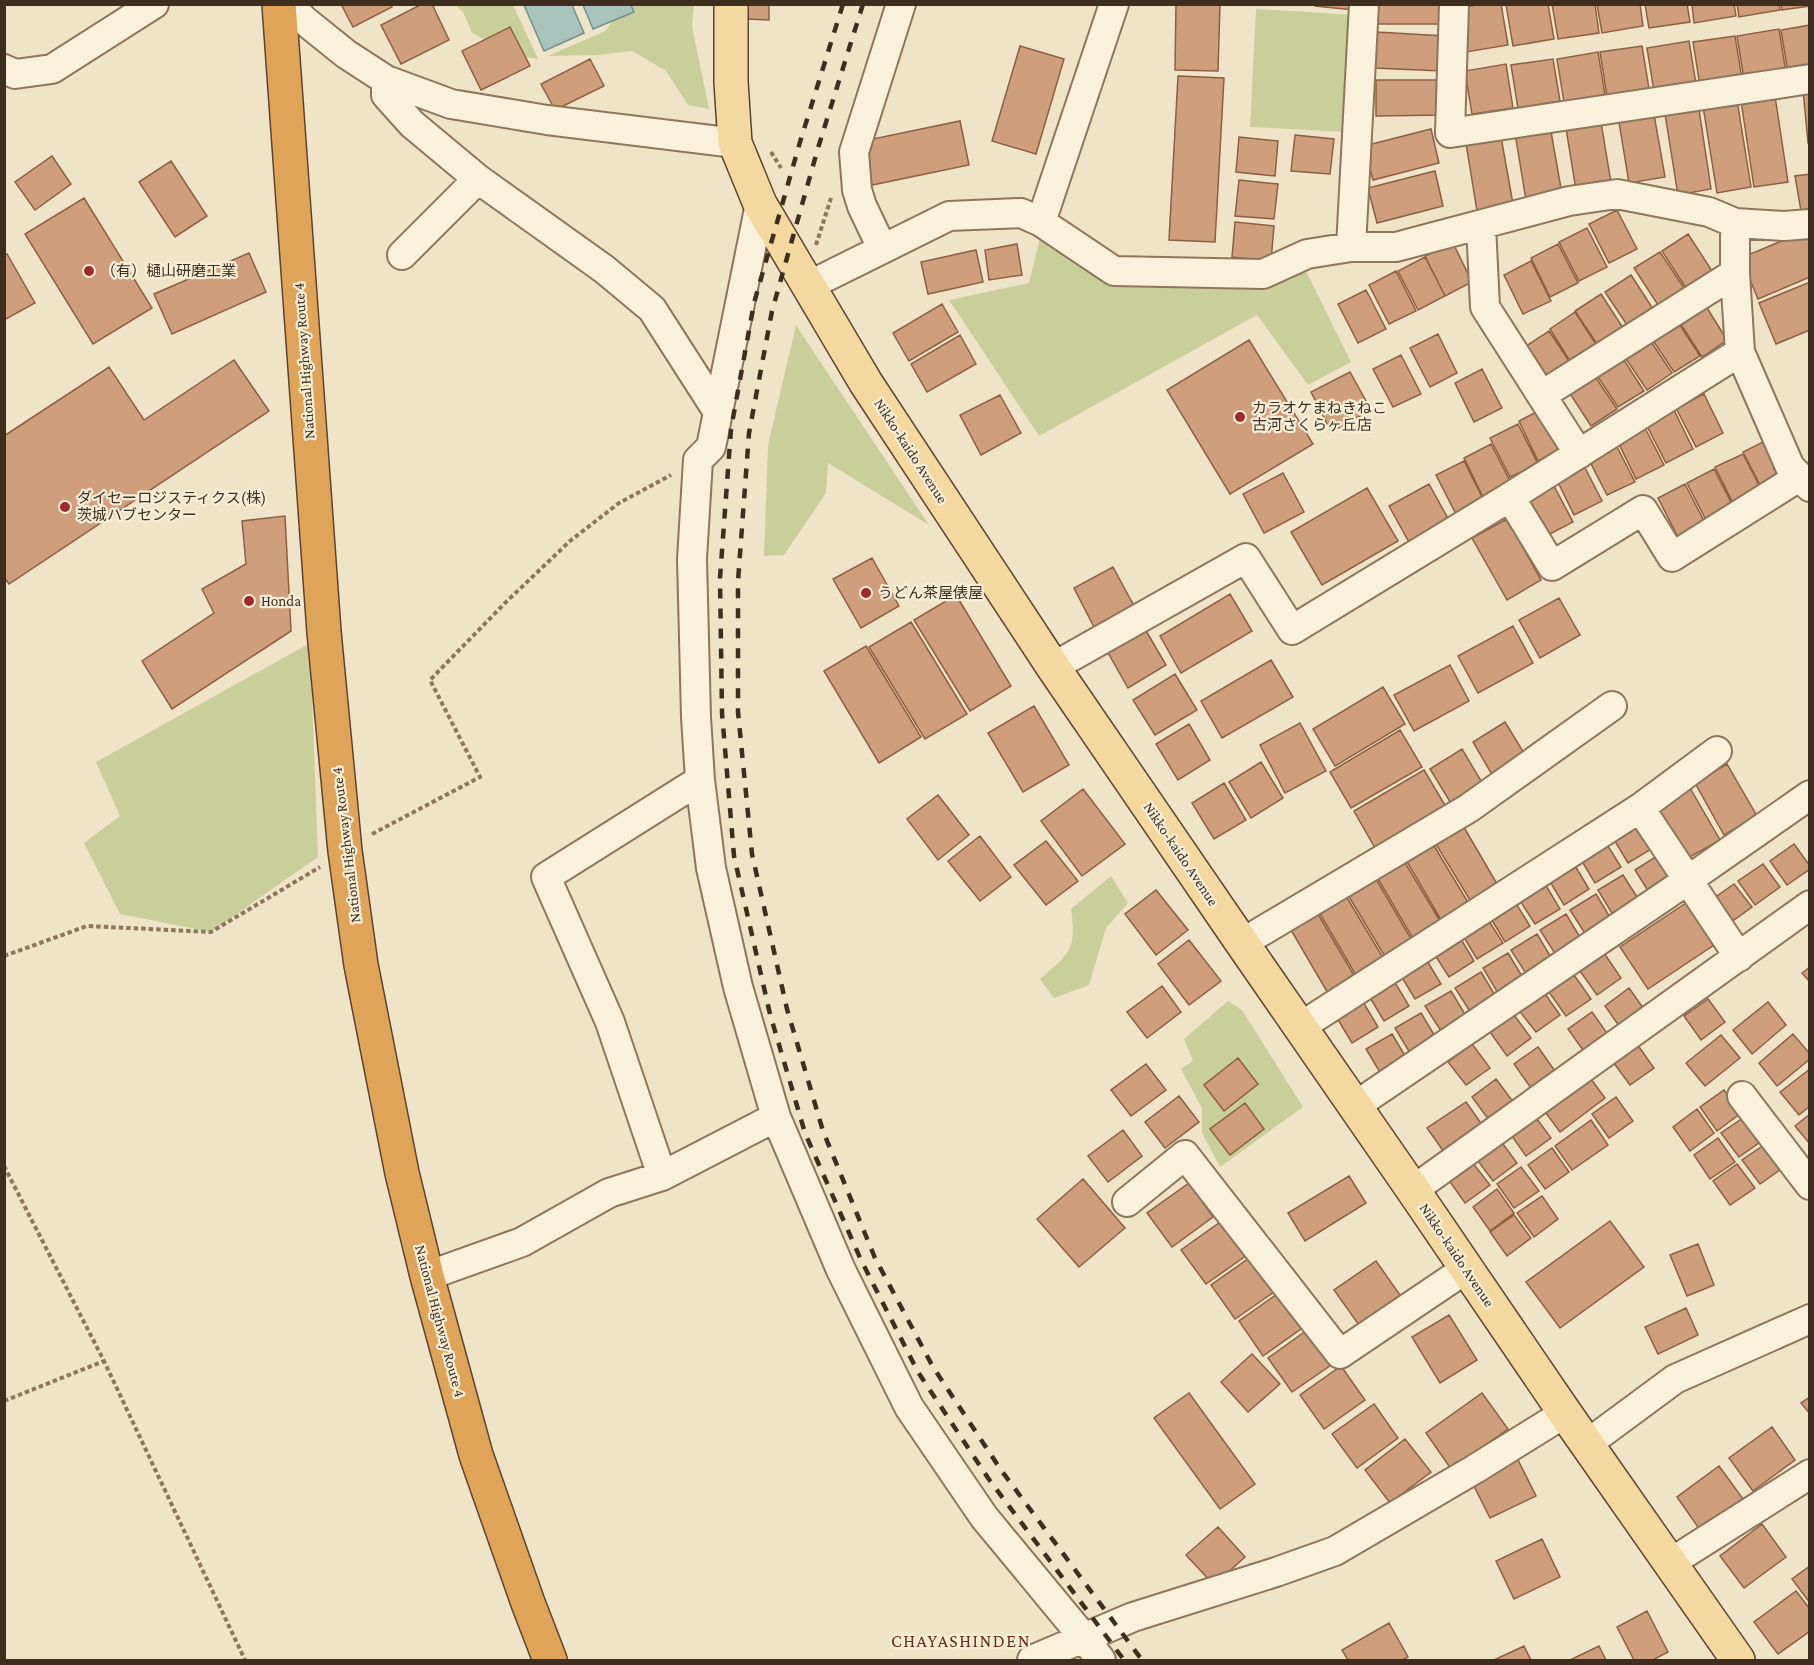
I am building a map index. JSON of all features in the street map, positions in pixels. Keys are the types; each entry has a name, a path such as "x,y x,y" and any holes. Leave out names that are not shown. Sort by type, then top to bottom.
{"highway":[{"name":"National Highway Route 4","path":"279,4 324,632 345,851 362,965 402,1173 427,1275 476,1455 550,1660"}],"main road":[{"name":"Nikko-kaido Avenue","path":"731,4 731,82 735,143 760,204 807,286 866,382 1053,667 1565,1413 1738,1660"}],"street":[{"path":"4,69 15,74 52,69 154,4"},
{"path":"288,4 346,54 386,80 451,104 547,120 735,143"},
{"path":"882,248 857,190 854,152 901,4"},
{"path":"1041,222 1114,4"},
{"path":"1351,246 1364,4"},
{"path":"1454,4 1450,133 1809,79"},
{"path":"386,80 386,94 412,124 478,179 604,269 652,309 718,412"},
{"path":"402,255 478,179"},
{"path":"807,286 949,216 1021,213 1041,222 1114,271 1263,274 1307,254 1351,246 1396,248 1569,201 1617,194 1709,212 1735,223 1784,226 1809,224"},
{"path":"760,204 711,447 698,460 692,559 696,717 700,780 713,879 738,987 776,1117 841,1270 909,1407 984,1517 1092,1649"},
{"path":"1510,497 1552,566 1643,510 1672,557 1804,482 1790,467 1740,352 1735,273 1735,223"},
{"path":"1481,225 1485,307 1579,454"},
{"path":"1542,395 1735,273"},
{"path":"1053,667 1246,558 1292,630 1510,497 1740,352"},
{"path":"1242,943 1469,808 1612,706"},
{"path":"1300,1027 1640,808 1717,751"},
{"path":"662,1176 610,1022 546,876 700,780"},
{"path":"1355,1106 1809,795"},
{"path":"1640,808 1739,957"},
{"path":"1413,1190 1809,905"},
{"path":"1742,1096 1809,1185"},
{"path":"427,1275 522,1242 609,1193 662,1176 776,1117"},
{"path":"1127,1202 1185,1155 1340,1354 1466,1269"},
{"path":"1587,1444 1675,1379 1809,1319"},
{"path":"1032,1660 1092,1649 1133,1617 1335,1551 1565,1413"},
{"path":"1670,1563 1809,1474"}],"path":[{"path":"814,252 832,193"},
{"path":"4,956 87,926 211,932 368,836 480,777 430,680 570,540 619,503 698,460"},
{"path":"4,1166 104,1361 245,1660"},
{"path":"4,1401 104,1361"}],"green space":[{"path":"455,5 513,5 538,59 516,55 472,33 463,12"},
{"path":"626,5 694,5 692,26 709,109 688,105 666,71 632,51 598,55 548,56 605,31"},
{"path":"1256,9 1355,15 1348,132 1250,127"},
{"path":"1040,238 1120,285 1259,288 1306,271 1351,362 1308,385 1257,315 1039,436 949,300 1029,283"},
{"path":"796,325 929,525 828,463 826,493 784,555 764,556 768,445"},
{"path":"310,643 318,857 211,932 120,914 84,843 120,816 96,762"},
{"path":"1111,876 1128,903 1106,928 1089,985 1054,998 1040,979 1069,950 1073,934 1071,909"},
{"path":"1228,1001 1242,1010 1303,1107 1220,1167 1202,1133 1202,1108 1181,1069 1193,1061 1184,1039"}],"water":[{"path":"524,5 572,5 584,33 544,51"},
{"path":"583,5 631,5 634,12 593,29"}],"building":[{"path":"341,4 391,4 392,7 353,27"},
{"path":"422,4 432,4 449,40 401,64 381,25"},
{"path":"736,4 769,4 769,20 745,19"},
{"path":"1176,4 1220,4 1218,71 1175,70"},
{"path":"1315,4 1355,4 1354,10 1315,6"},
{"path":"1376,4 1444,4 1444,24 1376,24"},
{"path":"1501,4 1508,45 1466,52 1459,8"},
{"path":"1506,4 1548,4 1554,39 1513,46"},
{"path":"1552,4 1595,4 1599,33 1558,39"},
{"path":"1597,4 1640,4 1643,26 1602,33"},
{"path":"1645,4 1687,4 1690,22 1649,28"},
{"path":"1692,4 1734,4 1736,16 1694,23"},
{"path":"1737,4 1779,4 1780,10 1739,17"},
{"path":"1781,4 1810,4 1810,6 1782,10"},
{"path":"1810,25 1810,69 1788,73 1781,30"},
{"path":"510,27 530,66 481,90 462,51"},
{"path":"1779,29 1786,73 1744,79 1737,36"},
{"path":"1376,32 1445,36 1442,71 1374,68"},
{"path":"1735,36 1742,79 1700,86 1693,42"},
{"path":"1689,41 1696,84 1654,91 1647,48"},
{"path":"1020,46 1064,59 1036,154 992,141"},
{"path":"1642,46 1649,89 1607,96 1600,52"},
{"path":"1598,52 1605,95 1564,102 1557,59"},
{"path":"590,59 604,86 555,110 541,84"},
{"path":"1553,59 1560,101 1518,108 1511,65"},
{"path":"1506,64 1513,108 1472,114 1465,71"},
{"path":"1178,76 1224,78 1215,242 1169,240"},
{"path":"1376,80 1444,80 1444,115 1376,116"},
{"path":"1810,89 1810,143 1808,143 1803,90"},
{"path":"1775,96 1788,182 1754,187 1741,101"},
{"path":"1737,100 1751,187 1717,193 1703,106"},
{"path":"1698,103 1711,189 1678,195 1664,108"},
{"path":"1653,109 1665,177 1629,183 1618,116"},
{"path":"1600,116 1611,183 1576,190 1565,122"},
{"path":"960,121 969,165 872,185 863,141"},
{"path":"1550,126 1562,194 1526,200 1515,133"},
{"path":"1431,129 1439,163 1373,180 1364,146"},
{"path":"1295,135 1334,139 1330,174 1291,171"},
{"path":"1239,137 1278,141 1275,176 1236,172"},
{"path":"1501,137 1513,204 1477,211 1466,143"},
{"path":"52,156 71,184 35,210 15,182"},
{"path":"171,161 207,216 175,237 139,182"},
{"path":"1435,171 1443,206 1377,223 1368,188"},
{"path":"1810,174 1810,210 1801,211 1795,176"},
{"path":"1239,180 1278,184 1274,219 1235,216"},
{"name":"（有）樋山研磨工業","path":"84,198 152,308 93,344 25,234"},
{"path":"1617,210 1637,249 1609,263 1589,224"},
{"path":"1235,222 1274,226 1271,261 1232,257"},
{"path":"1587,228 1607,267 1579,281 1559,242"},
{"path":"1810,229 1810,277 1758,299 1741,258"},
{"path":"1688,234 1712,271 1686,288 1662,251"},
{"path":"1453,243 1472,282 1445,296 1425,256"},
{"path":"1017,244 1022,275 989,280 985,250"},
{"path":"1558,244 1578,283 1550,297 1531,258"},
{"path":"976,250 983,282 928,294 921,262"},
{"path":"1660,252 1684,288 1658,305 1634,268"},
{"path":"249,253 266,292 172,334 154,294"},
{"path":"7,254 35,303 4,320 4,255"},
{"path":"1425,257 1445,296 1418,310 1398,271"},
{"path":"1531,261 1551,301 1523,314 1504,275"},
{"path":"1396,271 1416,311 1389,324 1369,285"},
{"path":"1631,275 1655,312 1629,328 1605,292"},
{"path":"1810,282 1810,330 1776,344 1759,303"},
{"path":"1366,290 1386,329 1358,343 1338,304"},
{"path":"1601,294 1625,331 1599,347 1575,311"},
{"path":"1704,303 1727,340 1702,357 1678,320"},
{"path":"942,304 958,332 909,361 893,333"},
{"path":"1575,312 1599,349 1573,366 1550,329"},
{"path":"1676,319 1700,356 1674,372 1650,336"},
{"path":"1549,331 1573,367 1547,384 1523,348"},
{"path":"1438,334 1457,373 1430,387 1410,348"},
{"path":"960,335 976,364 927,392 911,364"},
{"path":"1648,337 1672,373 1647,390 1622,353"},
{"name":"カラオケまねきねこ 古河さくらヶ丘店","path":"1249,340 1313,444 1230,494 1167,390"},
{"path":"1620,354 1644,391 1618,407 1594,371"},
{"path":"1401,355 1421,394 1393,407 1373,369"},
{"name":"ダイセーロジスティクス(株) 茨城ハブセンター","path":"234,360 269,411 9,584 4,577 4,436 109,367 144,420"},
{"path":"1482,369 1502,408 1474,422 1455,383"},
{"path":"1350,372 1371,410 1331,432 1311,392"},
{"path":"1592,372 1617,409 1591,426 1567,389"},
{"path":"1704,394 1723,433 1696,447 1676,408"},
{"path":"1000,395 1021,433 981,455 960,415"},
{"path":"1546,407 1566,447 1538,461 1519,421"},
{"path":"1674,410 1693,449 1666,463 1646,424"},
{"path":"1518,424 1538,464 1510,477 1490,438"},
{"path":"1644,426 1664,465 1636,479 1617,440"},
{"path":"1771,438 1790,477 1763,491 1743,452"},
{"path":"1615,443 1635,482 1607,495 1587,456"},
{"path":"1491,444 1511,483 1483,497 1464,458"},
{"path":"1743,454 1763,493 1735,507 1715,467"},
{"path":"1464,461 1484,501 1456,514 1436,475"},
{"path":"1582,462 1602,501 1574,515 1555,476"},
{"path":"1714,469 1734,508 1707,522 1687,483"},
{"path":"1283,473 1304,512 1264,533 1243,494"},
{"path":"1429,484 1450,522 1410,544 1389,506"},
{"path":"1553,484 1573,522 1546,536 1526,497"},
{"path":"1685,484 1705,523 1678,537 1658,498"},
{"path":"1367,488 1398,541 1322,585 1291,532"},
{"name":"Honda","path":"285,516 291,631 172,709 142,661 214,613 202,589 246,564 242,521"},
{"path":"1507,519 1541,580 1507,600 1472,538"},
{"name":"うどん茶屋俵屋","path":"872,558 899,606 861,628 833,579"},
{"path":"1113,567 1134,606 1094,627 1074,588"},
{"path":"1230,594 1252,631 1181,673 1160,636"},
{"path":"956,595 1011,686 970,711 914,620"},
{"path":"1559,598 1580,635 1540,658 1519,620"},
{"path":"911,622 967,714 925,739 869,647"},
{"path":"1513,626 1533,663 1478,693 1458,656"},
{"path":"1145,629 1166,665 1128,688 1107,651"},
{"path":"866,646 921,737 879,763 824,671"},
{"path":"1271,660 1293,697 1222,738 1201,701"},
{"path":"1450,665 1469,701 1414,731 1394,695"},
{"path":"1175,674 1197,710 1155,735 1133,700"},
{"path":"1383,687 1405,724 1335,766 1313,729"},
{"path":"1034,706 1069,765 1023,792 988,733"},
{"path":"1505,722 1527,758 1494,778 1473,742"},
{"path":"1300,723 1326,771 1285,793 1260,745"},
{"path":"1189,724 1210,760 1178,780 1156,744"},
{"path":"1400,730 1422,767 1351,808 1330,772"},
{"path":"1462,749 1484,786 1452,805 1430,769"},
{"path":"1261,762 1283,798 1251,818 1229,782"},
{"path":"1727,764 1757,816 1724,835 1695,783"},
{"path":"1424,770 1446,807 1375,848 1354,811"},
{"path":"1224,783 1246,820 1214,839 1192,803"},
{"path":"1690,788 1720,840 1688,858 1657,807"},
{"path":"1083,789 1125,844 1082,876 1041,821"},
{"path":"938,795 969,835 938,860 907,819"},
{"path":"1639,823 1653,848 1628,863 1613,838"},
{"path":"1462,824 1500,889 1473,905 1434,841"},
{"path":"980,836 1011,877 980,901 948,861"},
{"path":"1046,841 1078,881 1046,905 1014,865"},
{"path":"1606,843 1621,867 1595,883 1580,858"},
{"path":"1433,844 1472,909 1444,925 1406,860"},
{"path":"1794,844 1810,869 1787,885 1770,861"},
{"path":"1660,854 1675,879 1650,894 1635,870"},
{"path":"1404,861 1443,926 1415,942 1377,877"},
{"path":"1574,864 1589,889 1564,905 1549,880"},
{"path":"1763,864 1780,887 1755,905 1738,881"},
{"path":"1623,875 1639,900 1613,915 1598,890"},
{"path":"1376,879 1414,944 1387,960 1348,895"},
{"path":"1545,884 1560,909 1535,924 1519,899"},
{"path":"1734,884 1752,907 1727,925 1710,901"},
{"path":"1156,890 1188,930 1156,955 1125,914"},
{"path":"1596,894 1611,919 1586,935 1570,910"},
{"path":"1346,896 1385,961 1357,977 1319,912"},
{"path":"1515,902 1530,926 1505,942 1490,917"},
{"path":"1686,903 1714,945 1648,989 1620,947"},
{"path":"1318,914 1356,979 1329,995 1291,930"},
{"path":"1566,914 1581,939 1556,955 1540,930"},
{"path":"1487,918 1503,943 1477,959 1462,934"},
{"path":"1537,934 1552,959 1527,975 1511,950"},
{"path":"1459,936 1474,961 1449,977 1433,952"},
{"path":"1189,940 1221,981 1189,1005 1158,964"},
{"path":"1508,953 1523,978 1498,993 1483,968"},
{"path":"1604,953 1621,978 1597,995 1580,971"},
{"path":"1426,959 1441,984 1415,999 1400,974"},
{"path":"1810,967 1810,982 1802,973"},
{"path":"1481,972 1496,997 1471,1013 1455,988"},
{"path":"1574,975 1591,999 1566,1016 1549,992"},
{"path":"1394,981 1409,1006 1384,1021 1369,996"},
{"path":"1162,986 1181,1012 1147,1038 1127,1012"},
{"path":"1629,988 1646,1012 1622,1030 1605,1006"},
{"path":"1451,991 1466,1016 1441,1031 1425,1006"},
{"path":"1543,991 1560,1015 1536,1032 1518,1009"},
{"path":"1708,999 1725,1022 1701,1040 1684,1016"},
{"path":"1363,1002 1378,1027 1352,1043 1337,1018"},
{"path":"1768,1002 1786,1025 1752,1054 1733,1030"},
{"path":"1592,1012 1609,1036 1585,1053 1568,1029"},
{"path":"1421,1013 1436,1038 1410,1053 1395,1028"},
{"path":"1514,1015 1531,1038 1507,1056 1490,1032"},
{"path":"1392,1034 1407,1059 1381,1074 1366,1049"},
{"path":"1793,1034 1810,1054 1810,1059 1777,1086 1759,1063"},
{"path":"1721,1035 1740,1058 1705,1086 1686,1063"},
{"path":"1472,1044 1490,1068 1466,1085 1448,1062"},
{"path":"1637,1044 1654,1068 1630,1085 1613,1062"},
{"path":"1538,1047 1555,1071 1531,1088 1514,1064"},
{"path":"1238,1058 1258,1084 1224,1111 1204,1085"},
{"path":"1146,1064 1166,1090 1131,1116 1111,1090"},
{"path":"1810,1069 1810,1106 1799,1115 1780,1092"},
{"path":"1588,1075 1605,1098 1560,1132 1543,1109"},
{"path":"1496,1079 1514,1103 1489,1120 1472,1097"},
{"path":"1724,1090 1741,1113 1717,1131 1700,1107"},
{"path":"1179,1096 1199,1122 1165,1148 1145,1122"},
{"path":"1616,1097 1633,1121 1609,1138 1592,1114"},
{"path":"1466,1102 1483,1126 1444,1152 1427,1128"},
{"path":"1245,1103 1264,1129 1230,1155 1210,1129"},
{"path":"1697,1109 1714,1133 1690,1151 1673,1127"},
{"path":"1810,1114 1810,1144 1795,1126"},
{"path":"1534,1115 1551,1138 1526,1156 1509,1132"},
{"path":"1746,1116 1763,1140 1739,1157 1721,1133"},
{"path":"1591,1120 1608,1145 1572,1170 1555,1146"},
{"path":"1123,1130 1142,1156 1108,1182 1088,1156"},
{"path":"1718,1138 1735,1162 1710,1179 1694,1155"},
{"path":"1500,1140 1517,1163 1493,1181 1475,1157"},
{"path":"1767,1143 1784,1167 1760,1184 1742,1160"},
{"path":"1552,1148 1569,1172 1545,1189 1528,1165"},
{"path":"1472,1162 1490,1185 1465,1203 1448,1179"},
{"path":"1737,1164 1755,1188 1730,1205 1713,1181"},
{"path":"1521,1167 1539,1191 1514,1208 1497,1184"},
{"path":"1349,1176 1366,1203 1305,1241 1288,1213"},
{"path":"1083,1179 1125,1228 1079,1267 1037,1219"},
{"path":"1189,1183 1213,1217 1172,1247 1147,1213"},
{"path":"1497,1189 1514,1213 1490,1231 1473,1207"},
{"path":"1542,1196 1558,1219 1534,1237 1517,1213"},
{"path":"1514,1215 1531,1238 1507,1256 1490,1232"},
{"path":"1223,1220 1247,1255 1206,1284 1181,1250"},
{"path":"1610,1221 1644,1267 1560,1328 1526,1282"},
{"path":"1698,1244 1714,1285 1687,1296 1670,1255"},
{"path":"1252,1256 1277,1290 1235,1319 1211,1285"},
{"path":"1376,1261 1400,1295 1359,1325 1334,1290"},
{"path":"1280,1292 1305,1326 1263,1356 1239,1321"},
{"path":"1686,1308 1698,1335 1658,1354 1645,1327"},
{"path":"1449,1315 1477,1360 1440,1383 1412,1337"},
{"path":"1310,1328 1334,1363 1292,1392 1268,1358"},
{"path":"1252,1354 1280,1384 1248,1412 1221,1382"},
{"path":"1341,1366 1365,1400 1324,1429 1300,1395"},
{"path":"1189,1393 1255,1484 1220,1509 1154,1418"},
{"path":"1482,1393 1508,1429 1451,1469 1426,1433"},
{"path":"1810,1397 1810,1414 1801,1403"},
{"path":"1374,1404 1398,1438 1357,1468 1332,1434"},
{"path":"1772,1427 1795,1460 1753,1491 1729,1458"},
{"path":"1405,1439 1431,1472 1390,1503 1365,1470"},
{"path":"1517,1458 1536,1496 1490,1518 1471,1480"},
{"path":"1719,1466 1743,1499 1700,1530 1677,1497"},
{"path":"1762,1524 1786,1557 1744,1588 1720,1556"},
{"path":"1218,1527 1245,1557 1214,1585 1186,1555"},
{"path":"1542,1539 1560,1577 1514,1599 1496,1561"},
{"path":"1810,1566 1810,1603 1792,1579"},
{"path":"1796,1591 1810,1609 1810,1631 1778,1654 1754,1622"},
{"path":"1647,1611 1668,1652 1653,1660 1634,1660 1617,1627"},
{"path":"1389,1623 1408,1657 1402,1660 1348,1660 1342,1650"},
{"path":"1524,1646 1531,1660 1494,1660"},
{"path":"1599,1646 1606,1660 1570,1660"}],"railway":[{"path":"843,4 800,142 754,303 731,429 720,578 722,713 734,856 770,1014 805,1133 861,1260 918,1372 988,1478 1124,1660"},
{"path":"863,4 818,148 772,311 749,433 738,581 738,712 752,854 787,1009 823,1131 875,1258 933,1367 1001,1470 1142,1660"}],"place":[{"name":"（有）樋山研磨工業","path":"89,271"},
{"name":"カラオケまねきねこ 古河さくらヶ丘店","path":"1240,417"},
{"name":"ダイセーロジスティクス(株) 茨城ハブセンター","path":"65,507"},
{"name":"うどん茶屋俵屋","path":"866,593"},
{"name":"Honda","path":"249,601"}],"district":[{"name":"CHAYASHINDEN","path":"961,1641"}]}
